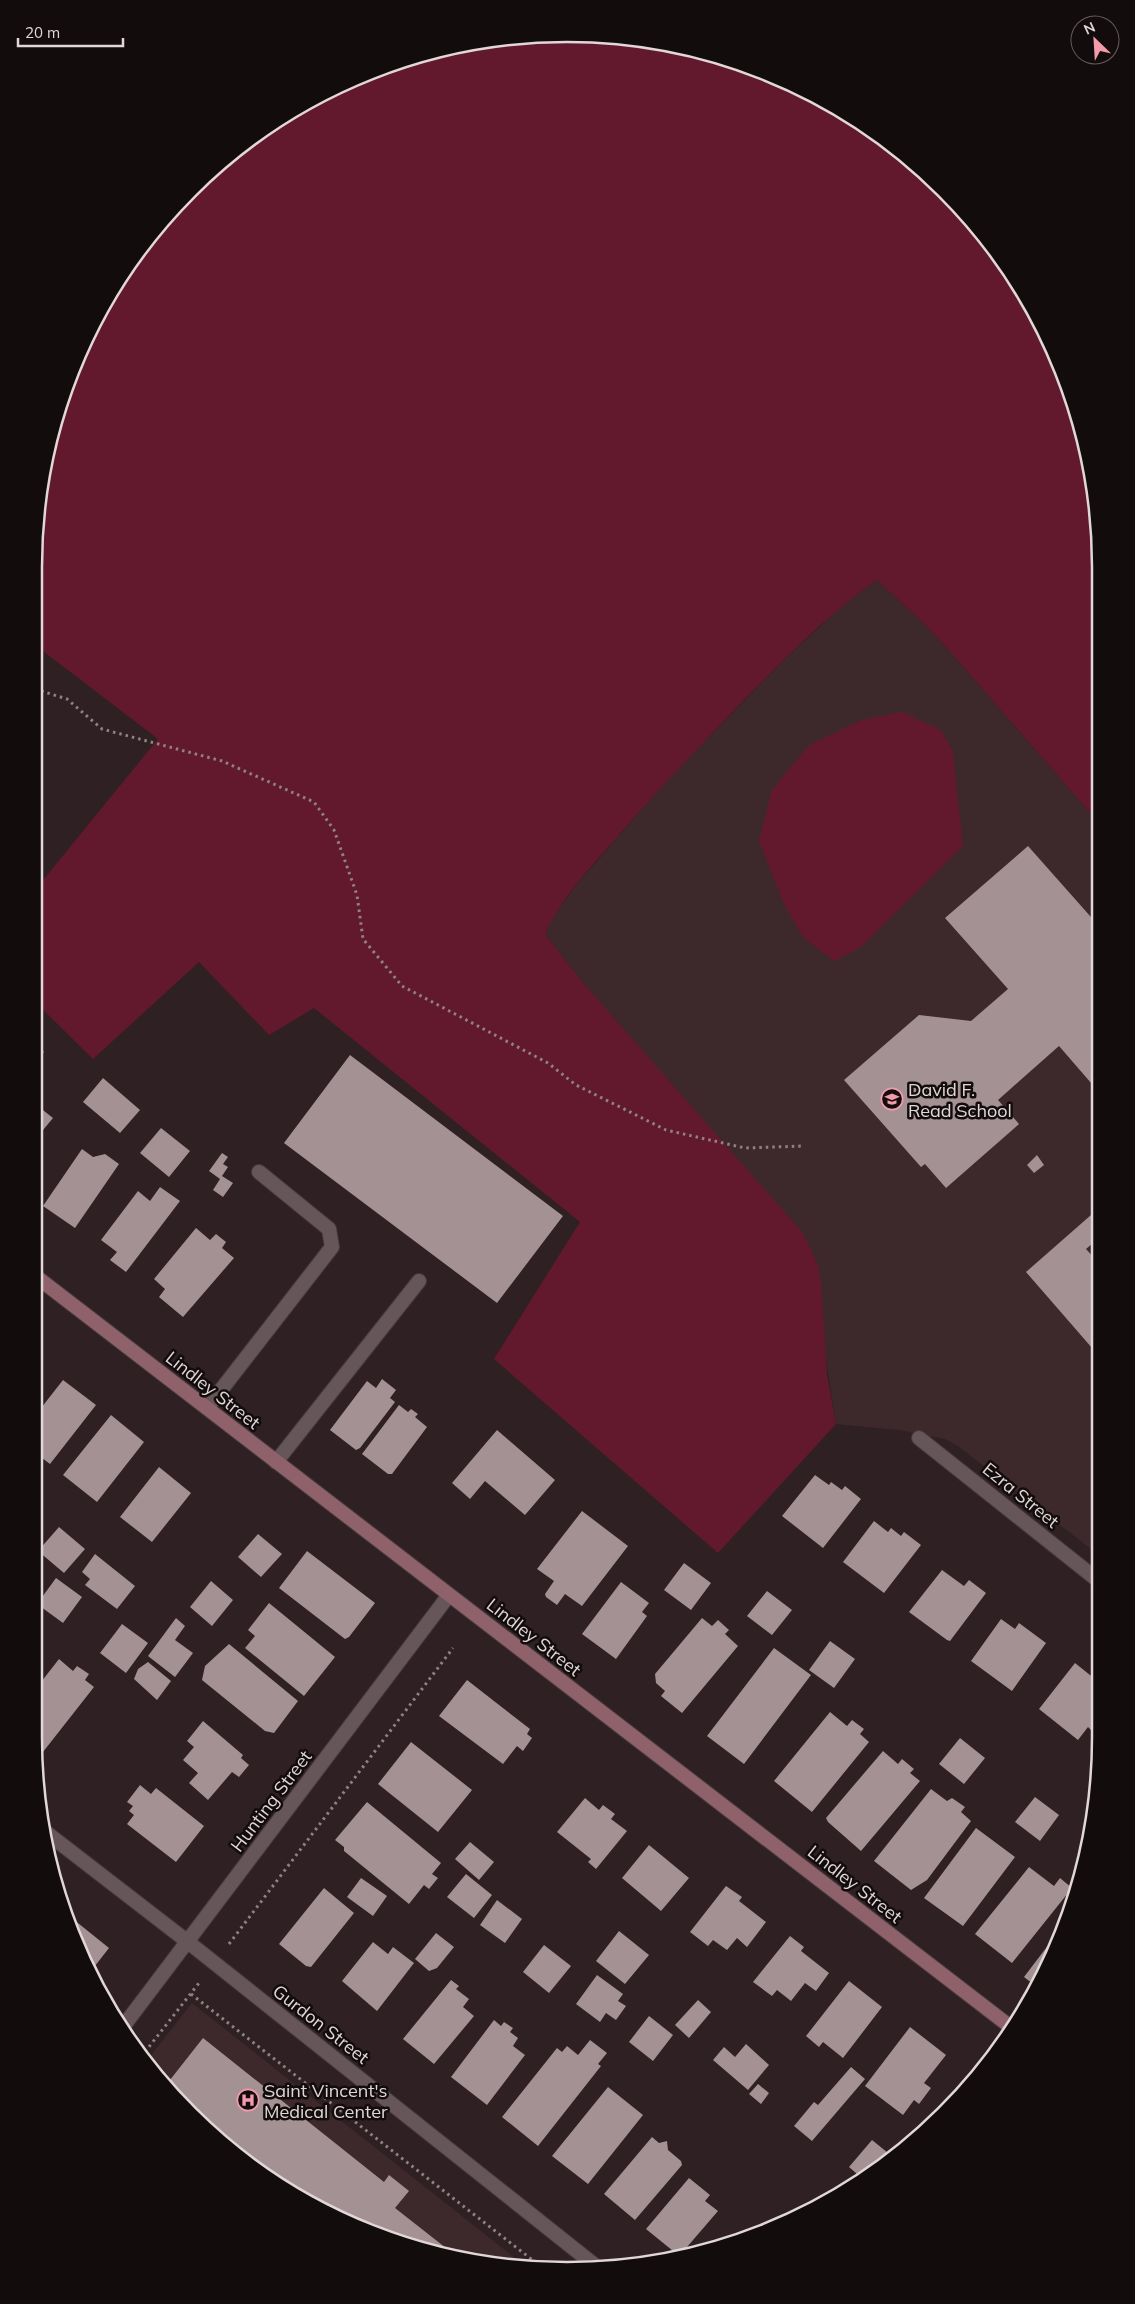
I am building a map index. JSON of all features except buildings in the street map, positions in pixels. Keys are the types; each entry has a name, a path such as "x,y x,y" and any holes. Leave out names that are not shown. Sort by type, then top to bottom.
{"main road":[{"name":"Lindley Street","path":"42,1281 1007,2024"}],"street":[{"path":"207,1408 332,1248 329,1229 259,1172"},
{"path":"276,1462 419,1281"},
{"name":"Ezra Street","path":"919,1438 1092,1576"},
{"name":"Hunting Street","path":"127,2022 449,1595"},
{"name":"Gurdon Street","path":"53,1838 188,1942 589,2261"}],"path":[{"path":"42,691 67,699 102,729 222,761 314,802 334,830 357,895 363,939 402,986 548,1063 576,1086 666,1130 745,1148 804,1146"},
{"path":"147,2050 453,1648"},
{"path":"191,1994 532,2260"}],"shaded area":[{"path":"568,42 602,44 636,47 703,60 768,82 800,97 859,131 887,151 939,196 984,248 1004,276 1022,305 1053,367 1075,432 1088,499 1092,568 1092,815 946,647 877,580 842,606 810,635 687,760 582,877 562,905 545,934 585,985 803,1233 818,1265 821,1282 827,1374 836,1424 718,1553 494,1359 580,1222 314,1008 269,1035 199,962 93,1059 42,1009 42,881 158,739 42,650 44,533 47,499 60,432 82,367 97,335 131,276 151,248 196,196 221,173 276,131 305,113 367,82 399,70 432,60 499,47"},
{"name":"David F. Read School","path":"877,580 946,647 1092,815 1092,1550 958,1446 945,1439 899,1430 836,1424 824,1347 585,985 545,934 553,917 577,884 669,778 783,661 847,601"},
{"path":"902,712 941,730 953,752 963,846 861,947 834,961 803,937 784,904 759,841 772,790 809,745 862,720"},
{"name":"Saint Vincent's Medical Center","path":"192,2003 516,2258 465,2251 399,2234 367,2222 305,2191 248,2153 221,2131 196,2108 151,2056"}],"place":[{"name":"David F. Read School","path":"892,1099"},
{"name":"Saint Vincent's Medical Center","path":"248,2100"}]}
